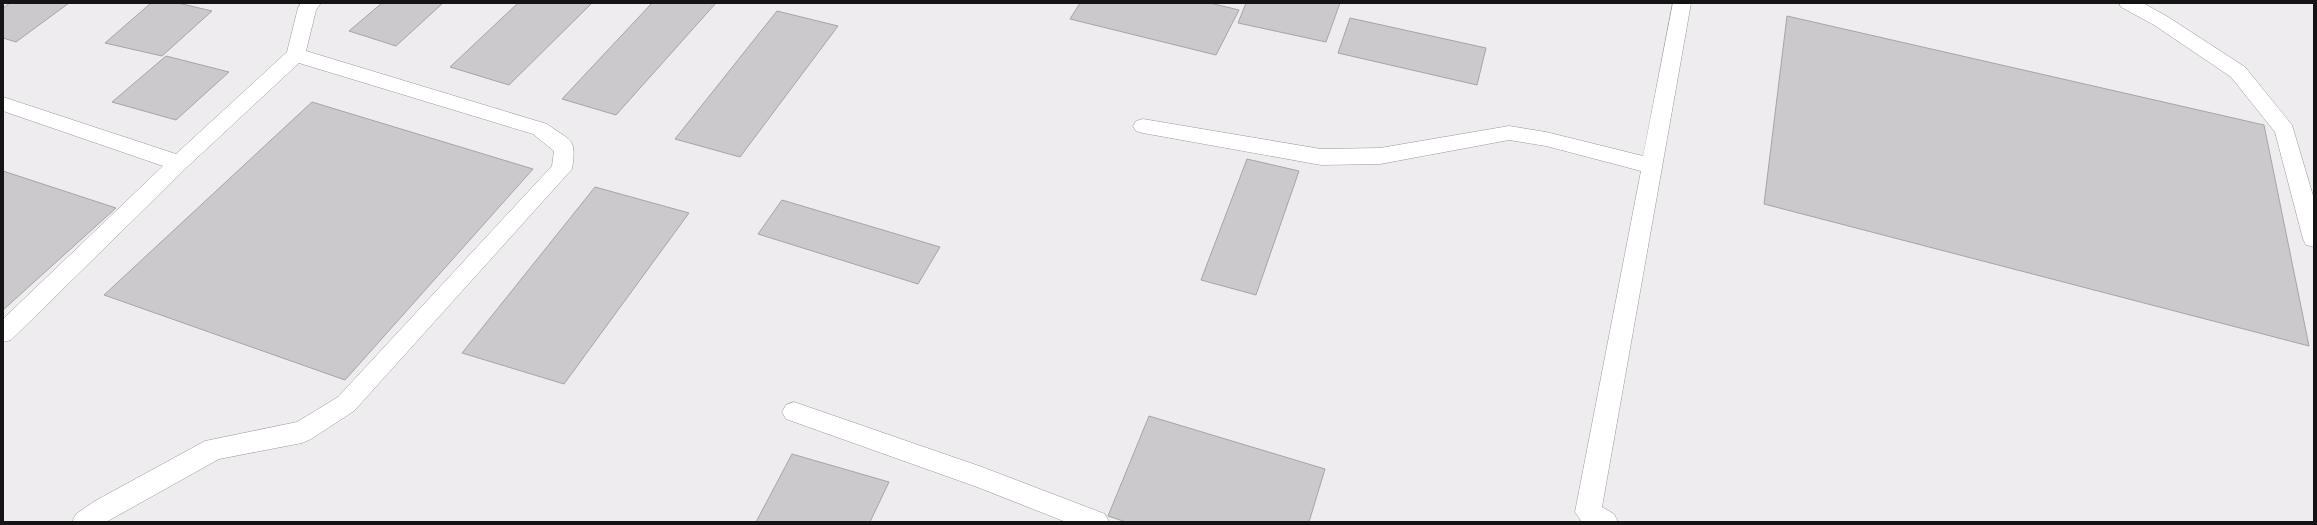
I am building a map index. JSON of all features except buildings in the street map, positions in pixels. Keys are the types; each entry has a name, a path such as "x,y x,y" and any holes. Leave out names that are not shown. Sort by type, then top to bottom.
{"lane":[{"path":"3,333 179,163 296,55 307,8 312,3"},
{"path":"1591,519 1652,166 1682,3"},
{"path":"2128,3 2161,21 2238,72 2285,130 2314,239"},
{"path":"85,522 104,509 214,449 302,432 346,404 562,169 565,148 540,129 296,55"},
{"path":"3,104 179,163"},
{"path":"1143,126 1321,157 1380,156 1509,133 1546,139 1652,166"},
{"path":"794,412 982,478 1096,522"}]}
